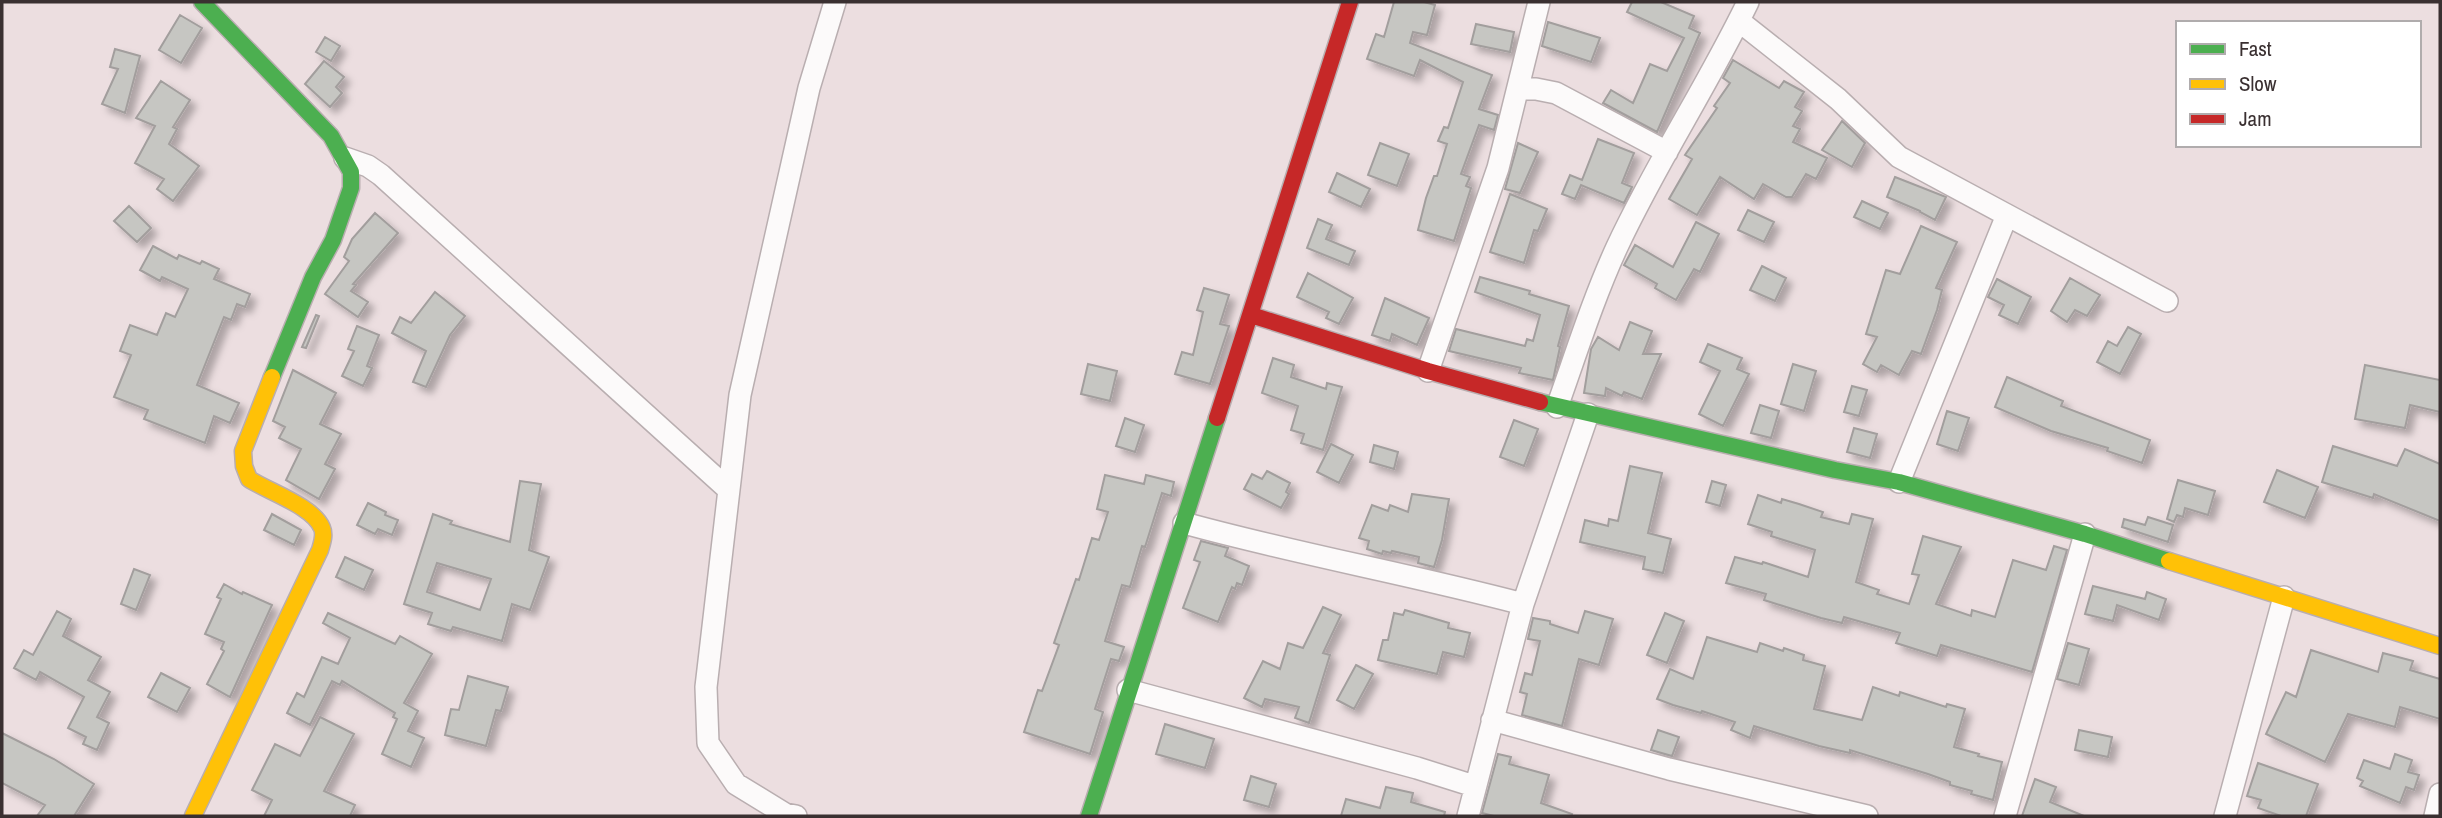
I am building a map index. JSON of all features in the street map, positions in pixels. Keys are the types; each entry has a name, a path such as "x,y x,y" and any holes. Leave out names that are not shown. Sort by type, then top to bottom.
{"street":[{"path":"193,816 320,550 324,536 321,526 311,516 249,480 243,451 288,335 313,277 333,240 351,188 351,172 331,136 202,2"},
{"path":"796,816 785,814 736,784 708,743 706,687 740,395 809,88 835,2"},
{"path":"1089,816 1350,2"},
{"path":"1428,371 1498,168 1539,2"},
{"path":"1557,407 1617,248 1744,11 1899,157 2167,302"},
{"path":"1519,89 1556,93 1667,152"},
{"path":"345,158 368,166 381,176 729,490"},
{"path":"1899,482 2007,215"},
{"path":"1251,315 1428,371 1557,407 1899,482 2085,534 2440,646"},
{"path":"1468,816 1523,604 1588,414"},
{"path":"1184,523 1246,540 1441,582 1523,604"},
{"path":"2005,816 2085,534"},
{"path":"2225,816 2284,597"},
{"path":"1128,690 1417,768 1474,786"},
{"path":"1492,720 1669,769 1867,816"},
{"path":"2435,816 2440,794"}],"building":[{"path":"1394,2 1424,2 1435,5 1427,35 1413,32 1410,43 1492,75 1479,109 1498,115 1494,130 1479,125 1461,174 1470,177 1466,186 1471,188 1454,241 1418,230 1426,198 1434,176 1437,176 1447,144 1438,141 1444,127 1448,128 1463,82 1420,60 1414,76 1367,59 1376,34 1384,37"},
{"path":"1632,2 1661,2 1694,16 1689,28 1700,33 1657,132 1603,103 1611,90 1633,103 1650,64 1667,71 1684,38 1627,12"},
{"path":"180,15 202,28 181,63 159,50"},
{"path":"1548,22 1600,38 1591,62 1542,46"},
{"path":"1476,24 1514,32 1510,52 1471,44"},
{"path":"325,37 340,46 331,61 316,52"},
{"path":"115,49 140,56 125,113 102,104 118,69 110,67"},
{"path":"1733,60 1779,88 1784,81 1804,92 1795,107 1802,111 1793,126 1800,129 1793,142 1827,158 1816,179 1806,174 1792,197 1786,197 1763,184 1754,199 1720,177 1697,215 1669,199 1692,159 1685,155 1717,108 1714,106 1730,83 1723,78"},
{"path":"324,61 344,77 336,87 342,93 330,107 305,84"},
{"path":"161,81 190,100 173,127 177,129 169,144 199,166 173,201 157,189 164,179 135,163 155,126 136,118"},
{"path":"1842,121 1865,143 1852,167 1822,150"},
{"path":"1598,139 1634,153 1622,183 1632,187 1624,203 1581,185 1575,199 1562,194 1570,175 1582,180"},
{"path":"1380,143 1409,154 1397,186 1368,175"},
{"path":"1518,143 1538,152 1520,193 1505,189"},
{"path":"1337,173 1370,189 1361,207 1329,192"},
{"path":"1895,177 1946,197 1935,220 1887,197"},
{"path":"1510,194 1547,209 1538,231 1534,230 1524,263 1490,252"},
{"path":"1862,201 1888,213 1880,229 1854,217"},
{"path":"129,206 151,228 137,242 114,221"},
{"path":"1748,210 1774,222 1764,242 1738,230"},
{"path":"375,213 398,233 353,284 356,285 351,291 368,302 358,317 325,294 349,261 344,257 352,239"},
{"path":"1318,219 1332,225 1326,239 1355,251 1349,265 1307,248"},
{"path":"1696,222 1719,234 1700,272 1694,269 1676,300 1655,288 1657,284 1624,265 1635,245 1673,267"},
{"path":"1921,226 1957,242 1936,288 1942,290 1937,310 1921,354 1912,351 1899,375 1881,365 1877,372 1863,364 1877,337 1866,334 1886,270 1900,274"},
{"path":"153,246 177,259 179,255 219,269 214,279 250,294 245,307 237,304 231,320 224,317 197,385 239,403 230,423 214,416 205,443 144,419 148,410 114,397 131,355 120,351 130,325 157,335 166,313 175,317 188,289 162,277 160,281 140,270"},
{"path":"1762,266 1786,278 1775,301 1750,290"},
{"path":"1308,273 1353,298 1339,324 1326,318 1329,312 1297,297"},
{"path":"1480,277 1530,291 1529,294 1569,306 1558,346 1560,347 1553,380 1519,373 1521,368 1449,351 1456,329 1525,346 1527,339 1533,341 1540,315 1475,292"},
{"path":"2070,278 2100,295 2087,316 2075,310 2067,322 2051,311"},
{"path":"1997,279 2031,297 2018,324 1999,315 2004,305 1988,297"},
{"path":"1204,288 1229,295 1220,324 1229,326 1210,384 1175,374 1182,352 1193,355 1203,312 1197,310"},
{"path":"435,292 465,316 450,335 426,387 413,382 426,351 392,333 400,317 411,323"},
{"path":"1385,298 1429,318 1417,345 1392,334 1390,341 1372,335"},
{"path":"316,315 319,316 306,348 302,347"},
{"path":"1630,322 1652,331 1643,354 1661,354 1642,399 1624,392 1622,396 1606,388 1605,396 1584,393 1591,349 1598,337 1619,350"},
{"path":"357,326 379,335 367,366 372,368 363,386 342,376 354,351 348,349"},
{"path":"2128,327 2141,334 2120,374 2097,362 2108,341 2117,346"},
{"path":"1708,344 1742,358 1737,369 1749,374 1723,426 1699,414 1720,371 1700,362"},
{"path":"1273,358 1294,365 1291,377 1326,389 1327,383 1342,387 1323,450 1301,443 1304,434 1291,430 1298,406 1262,393"},
{"path":"1088,364 1117,371 1110,401 1081,394"},
{"path":"1793,364 1816,371 1804,411 1781,404"},
{"path":"2365,365 2440,380 2440,412 2410,405 2405,428 2355,419"},
{"path":"293,370 336,393 320,424 341,434 325,464 335,469 319,499 286,480 301,449 279,438 285,427 273,421"},
{"path":"2007,377 2063,401 2061,406 2150,440 2142,463 2107,451 2108,448 2051,431 1995,407"},
{"path":"1852,386 1867,390 1859,416 1844,412"},
{"path":"1760,405 1779,411 1771,438 1751,433"},
{"path":"1947,411 1969,418 1958,451 1937,444"},
{"path":"1125,418 1144,425 1135,452 1116,446"},
{"path":"1514,420 1538,429 1524,466 1500,457"},
{"path":"1854,428 1877,434 1870,458 1847,452"},
{"path":"1331,444 1353,455 1339,483 1317,472"},
{"path":"1374,445 1398,452 1394,469 1370,462"},
{"path":"2333,446 2397,466 2405,449 2440,464 2440,521 2374,494 2373,498 2322,482"},
{"path":"1630,466 1662,473 1648,533 1671,539 1663,573 1643,569 1645,557 1580,542 1585,520 1608,526 1609,519 1618,521"},
{"path":"2277,470 2318,487 2305,518 2264,502"},
{"path":"1267,471 1290,483 1286,492 1289,494 1281,508 1244,489 1252,474 1262,479"},
{"path":"1105,475 1144,484 1146,475 1174,482 1171,496 1162,493 1130,587 1122,585 1105,641 1124,647 1119,661 1111,659 1095,709 1103,712 1090,754 1024,732 1038,690 1042,691 1059,645 1054,643 1076,579 1079,580 1092,538 1099,540 1108,512 1097,509"},
{"path":"2178,480 2215,491 2208,515 2185,508 2183,517 2177,515 2174,522 2167,519"},
{"path":"520,481 541,484 529,550 549,557 530,610 512,604 502,641 453,627 451,631 428,624 432,613 404,604 433,514 452,521 450,524 510,542","holes":["437,563 491,579 480,610 427,592"]},
{"path":"1712,481 1726,485 1720,506 1706,502"},
{"path":"1412,494 1449,499 1434,567 1418,563 1419,557 1392,551 1383,551 1382,554 1367,549 1369,541 1359,538 1372,505 1388,511 1390,505 1408,512"},
{"path":"1758,495 1781,503 1782,499 1799,504 1823,512 1821,517 1849,524 1852,514 1873,519 1856,582 1879,590 1877,594 1909,604 1919,575 1912,574 1923,536 1961,547 1936,604 1971,616 1972,610 1995,617 2013,560 2046,570 2054,546 2067,550 2032,672 1941,645 1937,656 1896,643 1900,633 1844,617 1842,623 1821,618 1764,600 1766,594 1726,583 1735,557 1762,564 1763,562 1808,577 1815,550 1771,536 1772,532 1748,524"},
{"path":"368,503 398,520 392,535 378,529 375,534 357,525"},
{"path":"272,514 301,530 294,545 264,530"},
{"path":"2148,517 2173,525 2168,542 2122,527 2124,519 2145,525"},
{"path":"1201,541 1228,548 1225,556 1249,566 1242,585 1237,583 1235,589 1232,587 1218,622 1183,608 1200,562 1194,560"},
{"path":"345,557 373,570 364,590 336,577"},
{"path":"134,569 150,575 136,610 121,604"},
{"path":"224,584 272,605 230,697 207,684 224,651 221,649 224,642 205,634 221,599 217,597"},
{"path":"2093,586 2145,599 2147,592 2166,599 2159,620 2117,605 2113,621 2085,614"},
{"path":"1323,607 1341,615 1323,653 1330,655 1309,723 1295,718 1299,707 1265,699 1262,707 1244,698 1263,661 1280,669 1288,643 1303,648"},
{"path":"1405,610 1449,623 1448,628 1470,633 1464,657 1443,652 1437,674 1378,660 1383,640 1388,640 1394,613 1403,615"},
{"path":"57,611 71,619 63,636 101,657 88,680 110,692 97,717 109,723 97,750 83,744 86,737 68,728 84,697 40,672 36,680 14,668 24,650 33,655"},
{"path":"1585,611 1613,619 1599,665 1579,659 1562,726 1522,715 1527,694 1520,692 1525,673 1532,675 1540,641 1528,639 1533,618 1550,621 1550,624 1578,633"},
{"path":"328,613 395,644 400,636 432,654 404,703 418,711 408,731 424,738 411,767 382,754 397,719 393,717 395,713 342,681 340,685 332,681 310,725 287,713 297,693 304,697 322,657 338,664 350,638 323,623"},
{"path":"1665,613 1684,621 1667,663 1647,655"},
{"path":"1707,637 1757,652 1760,643 1783,651 1784,648 1804,655 1803,660 1825,666 1814,709 1862,720 1873,687 1899,696 1900,692 1946,707 1947,704 1965,709 1954,747 2002,762 1993,800 1971,794 1972,791 1950,785 1950,782 1928,774 1850,750 1850,753 1819,746 1754,726 1750,738 1731,730 1735,722 1657,699 1670,669 1693,679"},
{"path":"2068,643 2089,649 2079,685 2057,679"},
{"path":"2311,650 2378,672 2383,653 2413,661 2410,670 2440,679 2440,719 2400,707 2395,727 2348,714 2325,762 2266,734 2286,692 2296,697"},
{"path":"1356,665 1373,674 1354,709 1337,700"},
{"path":"161,673 190,688 177,712 148,697"},
{"path":"468,676 508,687 501,711 496,710 486,746 445,735 451,709 459,710"},
{"path":"320,717 354,734 324,791 355,805 350,816 264,816 272,800 252,790 275,744 300,756"},
{"path":"1165,724 1214,739 1205,768 1156,754"},
{"path":"1658,730 1679,737 1672,756 1651,750"},
{"path":"2079,730 2112,737 2108,757 2075,750"},
{"path":"2,733 54,759 94,784 74,816 37,816 45,805 2,783"},
{"path":"1498,754 1511,757 1509,764 1549,775 1541,803 1572,814 1571,816 1494,816 1482,813"},
{"path":"2395,754 2412,760 2408,772 2419,775 2414,790 2406,787 2400,803 2360,786 2363,781 2357,778 2364,760 2390,769"},
{"path":"2258,763 2318,784 2306,816 2281,816 2258,808 2261,800 2247,796"},
{"path":"1251,776 1276,784 1269,807 1244,800"},
{"path":"2035,779 2056,787 2050,802 2084,816 2022,816"},
{"path":"1386,787 1413,793 1411,802 1445,812 1444,816 1341,816 1346,799 1380,808"}],"traffic: fast":[{"path":"202,2 331,136 351,172 351,188 333,240 313,277 272,377"},
{"path":"1540,402 1835,470 1899,482 2085,534 2169,561"},
{"path":"1089,816 1217,418"}],"traffic: slow":[{"path":"193,816 323,539 322,528 310,513 249,479 244,466 243,451 272,377"},
{"path":"2169,561 2440,646"}],"traffic: jam":[{"path":"1217,418 1350,2"},
{"path":"1251,315 1428,371 1540,402"}]}
